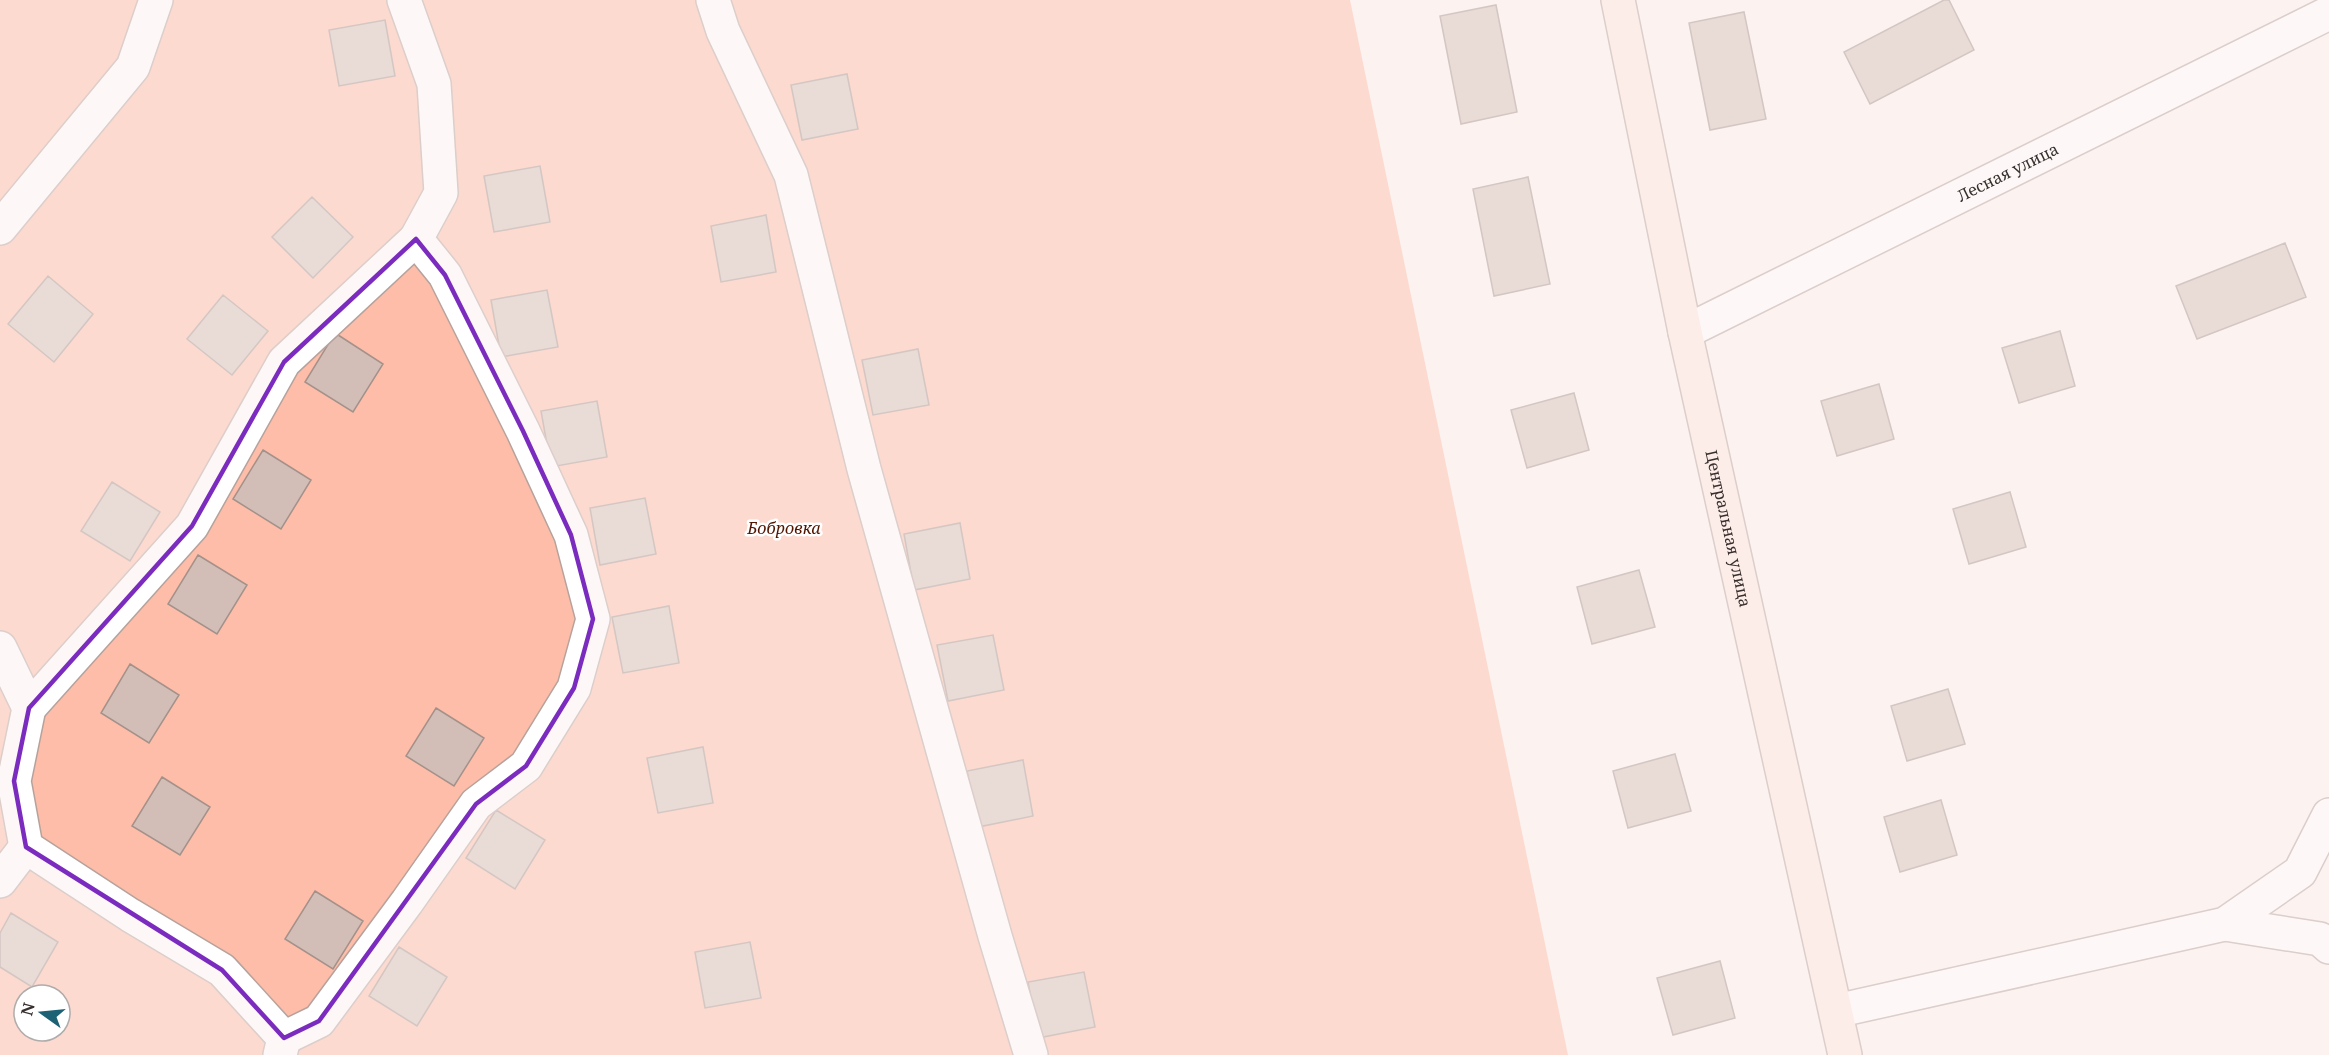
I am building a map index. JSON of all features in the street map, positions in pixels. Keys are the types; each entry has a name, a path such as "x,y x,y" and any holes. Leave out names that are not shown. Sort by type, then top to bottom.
{"street":[{"path":"0,228 133,67 156,0"},
{"path":"404,0 434,84 441,193 416,239 284,362 192,526 29,708 14,781 26,847 130,915 222,970 282,1047 319,1021 476,804 526,766 574,688 593,619 571,535 523,431 445,275 416,239"},
{"path":"713,0 723,31 791,175 864,469 995,936 1031,1055"},
{"name":"Центральная улица","path":"1618,0 1685,332 1845,1055"},
{"name":"Лесная улица","path":"1685,332 2329,13"},
{"path":"0,648 29,708"},
{"path":"2225,924 2300,872 2329,815"},
{"path":"0,881 26,847"},
{"path":"1836,1011 2225,924 2320,939 2329,947"}],"highlighted area":[{"path":"416,239 445,275 523,431 571,535 593,619 574,688 526,766 476,804 319,1021 284,1038 222,970 26,847 14,781 29,708 192,526 284,362"}],"green space":[{"name":"Бобровка","path":"0,0 1350,0 1568,1055 0,1055"}],"building":[{"path":"1944,0 1949,0 1974,50 1870,104 1844,52"},
{"path":"1496,5 1517,112 1461,124 1440,16"},
{"path":"1744,12 1766,119 1710,130 1689,23"},
{"path":"385,20 395,76 339,86 329,30"},
{"path":"847,74 858,129 802,140 791,85"},
{"path":"540,166 550,222 494,232 484,176"},
{"path":"1528,177 1550,284 1494,296 1473,189"},
{"path":"312,197 353,237 313,278 272,237"},
{"path":"766,215 776,272 721,282 711,226"},
{"path":"2285,243 2306,297 2197,339 2176,286"},
{"path":"48,276 93,314 54,362 8,324"},
{"path":"547,290 558,347 501,357 491,300"},
{"path":"223,295 268,331 232,375 187,339"},
{"path":"2060,331 2075,386 2019,403 2002,348"},
{"path":"335,333 383,364 353,412 305,382"},
{"path":"918,349 929,405 873,415 862,360"},
{"path":"1879,384 1894,439 1837,456 1821,401"},
{"path":"1574,393 1589,450 1527,468 1511,410"},
{"path":"597,401 607,457 551,467 541,411"},
{"path":"263,450 311,480 281,529 233,499"},
{"path":"112,482 160,512 130,561 81,531"},
{"path":"2010,492 2026,547 1969,564 1953,509"},
{"path":"645,498 656,554 600,565 590,508"},
{"path":"960,523 970,579 914,590 904,534"},
{"path":"198,555 247,585 217,634 168,604"},
{"path":"1639,570 1655,627 1592,644 1577,587"},
{"path":"669,606 679,663 623,673 612,617"},
{"path":"993,635 1004,690 948,701 937,645"},
{"path":"130,664 179,695 149,743 101,713"},
{"path":"1948,689 1965,744 1907,761 1891,706"},
{"path":"436,708 484,738 454,786 406,756"},
{"path":"703,747 713,803 658,813 647,758"},
{"path":"1675,754 1691,811 1628,828 1613,771"},
{"path":"1023,760 1033,816 978,827 967,771"},
{"path":"162,777 210,807 180,855 132,826"},
{"path":"1941,800 1957,855 1900,872 1884,817"},
{"path":"496,810 545,840 515,889 466,858"},
{"path":"315,891 363,921 333,969 285,939"},
{"path":"11,913 58,942 34,983 26,983 0,967 0,933"},
{"path":"750,942 761,998 705,1008 695,952"},
{"path":"399,947 447,977 417,1026 369,996"},
{"path":"1720,961 1735,1018 1673,1035 1657,978"},
{"path":"1084,972 1095,1027 1038,1038 1028,982"}]}
